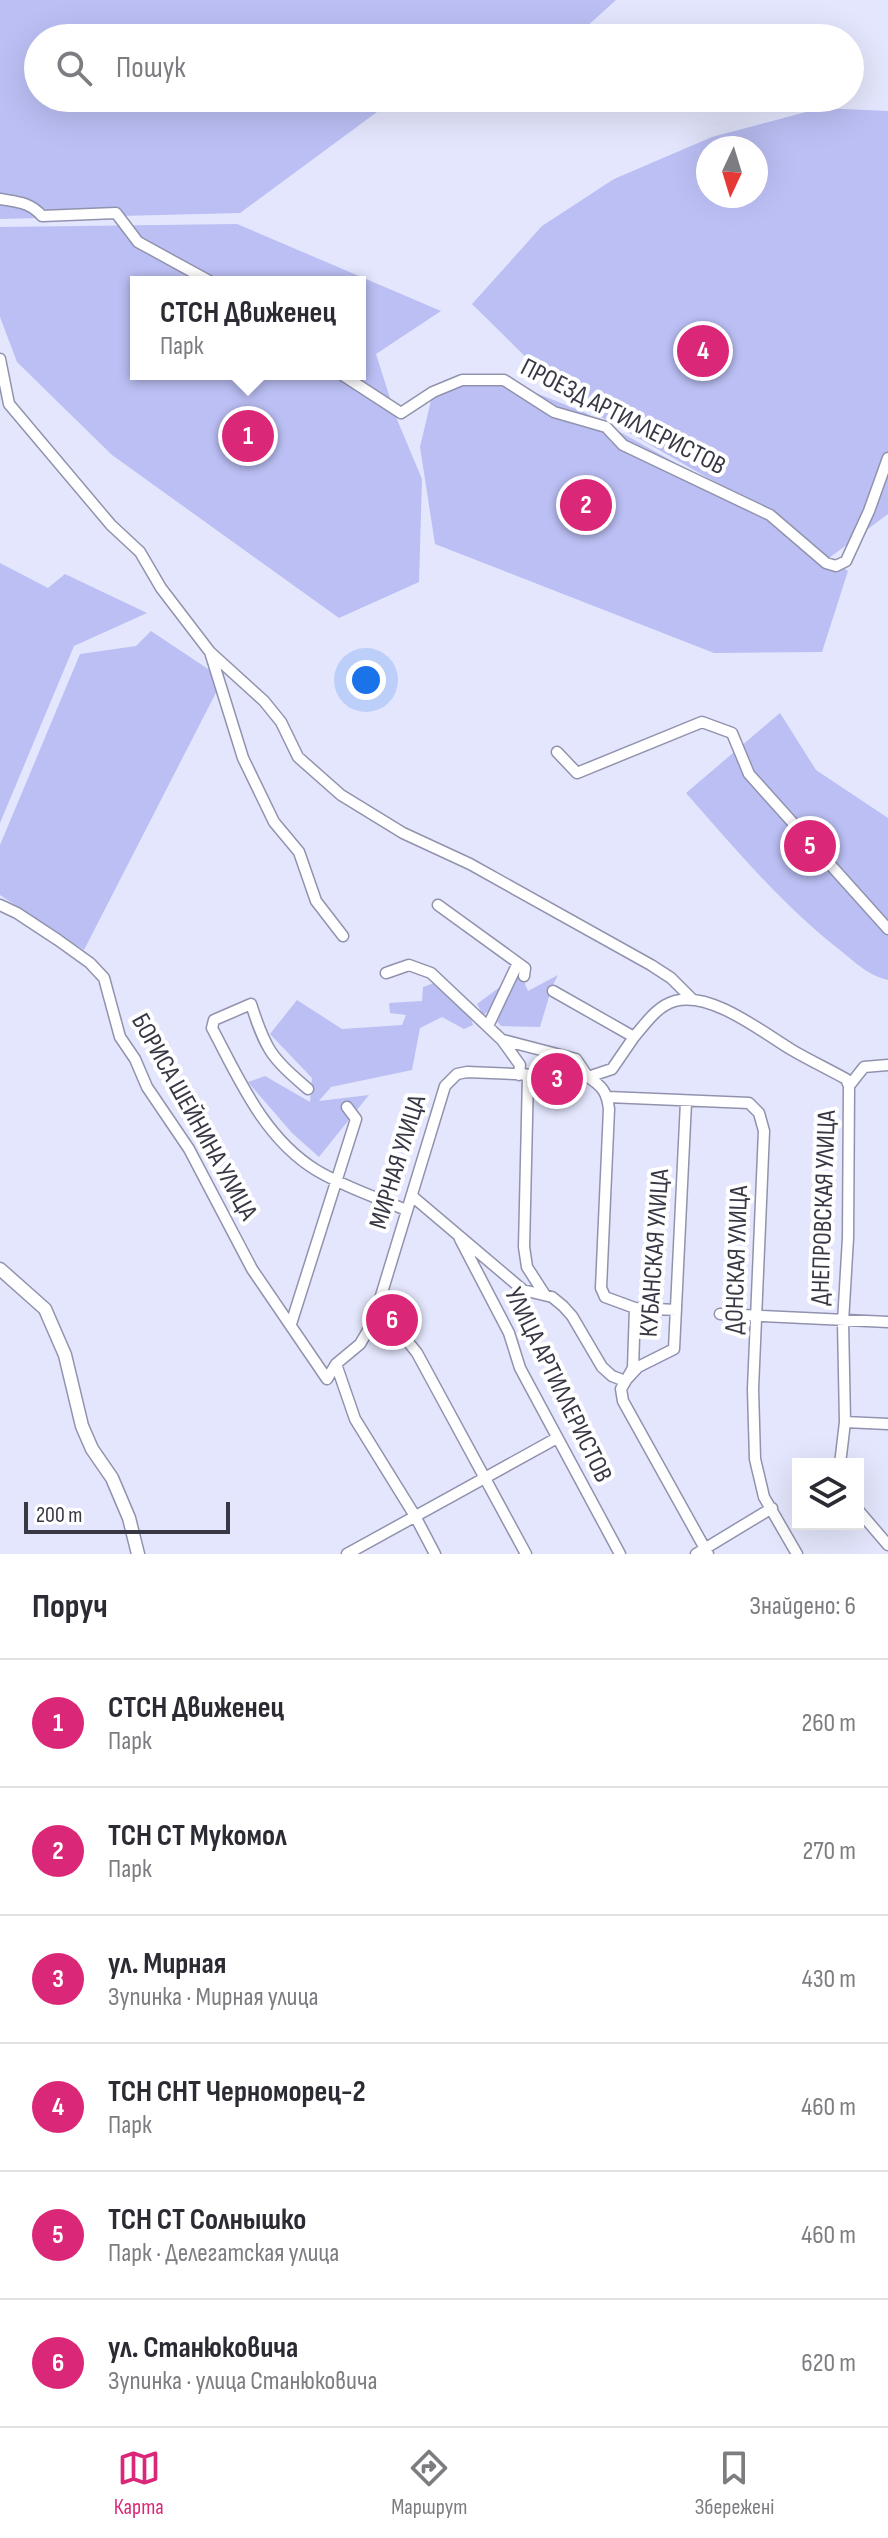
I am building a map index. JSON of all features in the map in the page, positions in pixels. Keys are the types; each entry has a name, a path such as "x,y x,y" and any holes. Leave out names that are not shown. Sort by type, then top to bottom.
{"main road":[{"path":"0,1269 45,1309 65,1355 82,1426 92,1449 112,1478 129,1518 138,1554"}],"street":[{"path":"0,199 25,203 42,216 116,213 138,242 200,276"},
{"path":"0,359 9,404 111,525 140,552 161,588 210,652 243,758 274,822 299,852 316,901 343,936"},
{"name":"ПРОЕЗД АРТИЛЛЕРИСТОВ","path":"350,380 401,413 433,392 462,380 504,380 554,412 606,427 623,445 770,515 826,563 836,566 846,561 869,511 888,458"},
{"name":"ДНЕПРОВСКАЯ УЛИЦА","path":"210,652 264,701 281,722 298,757 341,795 403,833 470,864 651,965 671,978 692,999 716,1006 846,1079 849,1086 848,1238 843,1322 845,1422 841,1458"},
{"path":"557,752 577,773 702,722 732,733 749,774 888,929"},
{"name":"БОРИСА ШЕЙНИНА УЛИЦА","path":"0,905 58,940 90,963 104,978 120,1037 135,1059 147,1087 189,1149 252,1269 327,1379"},
{"path":"438,905 525,968 524,976"},
{"path":"386,973 409,965 431,973 502,1040 520,1065 523,1076 524,1247 527,1267 545,1295"},
{"path":"488,1026 517,965"},
{"path":"553,991 634,1037"},
{"path":"588,1077 612,1069 659,1008 675,1001 692,999"},
{"path":"308,1089 275,1061 262,1039 251,1004 214,1020 212,1028 264,1122 280,1141 336,1182 406,1210"},
{"path":"502,1040 576,1059 588,1077 602,1086 608,1097 601,1288 605,1297 635,1308 676,1310"},
{"path":"849,1086 864,1067 888,1065"},
{"name":"МИРНАЯ УЛИЦА","path":"327,1379 336,1364 360,1344 373,1322 445,1086 457,1074 467,1072 588,1077"},
{"name":"ДОНСКАЯ УЛИЦА","path":"608,1097 686,1102 737,1101 749,1103 759,1113 764,1131 753,1389 755,1459 758,1480 797,1554"},
{"name":"КУБАНСКАЯ УЛИЦА","path":"625,1381 638,1367 674,1349 686,1102"},
{"path":"291,1324 356,1119 347,1107"},
{"path":"412,1196 523,1290 552,1297 568,1310 602,1367 612,1376 625,1381"},
{"name":"УЛИЦА АРТИЛЛЕРИСТОВ","path":"458,1234 509,1333 520,1368 620,1554"},
{"path":"635,1308 633,1368 621,1389 625,1410 703,1552 772,1508"},
{"path":"720,1314 888,1322"},
{"path":"373,1322 389,1325 401,1332 417,1353 526,1554"},
{"path":"336,1364 355,1419 435,1554"},
{"path":"845,1422 888,1424"},
{"path":"347,1554 557,1438"},
{"path":"864,1517 888,1545"}],"shaded area":[{"path":"0,0 616,0 589,24 24,24 24,112 377,112 240,213 0,219"},
{"path":"888,111 888,514 829,558 848,571 822,652 714,653 435,544 420,447 433,392 493,376 584,412 674,462 807,545 724,487 566,397 472,304 542,226 614,179 696,144 696,208 768,208 768,136 716,136 806,112"},
{"path":"237,224 359,276 130,276 130,380 366,380 366,279 441,311 376,354 396,417 422,479 419,582 339,618 112,455 17,362 0,317 0,227"},
{"path":"0,563 48,588 65,574 147,613 74,646 0,823"},
{"path":"151,631 223,679 84,950 0,895 0,845 80,654 136,646"},
{"path":"780,713 816,770 888,818 888,980 863,968 799,915 686,793"},
{"path":"520,972 528,991 558,975 540,1027 501,1026 489,1011 483,1015 477,1004"},
{"path":"437,982 470,1016 473,1025 464,1029 442,1017 420,1028 412,1070 331,1087 319,1101 369,1095 319,1157 292,1133 248,1082 265,1076 310,1102 312,1078 270,1034 297,1000 342,1029 402,1025 406,1015 390,1013 389,1003 422,1001 423,987"}],"place":[{"name":"ТСН СНТ Черноморец-2","path":"703,351"},
{"name":"СТСН Движенец","path":"248,436"},
{"name":"ТСН СТ Мукомол","path":"586,505"},
{"name":"ТСН СТ Солнышко","path":"810,846"},
{"name":"ул. Мирная","path":"557,1079"},
{"name":"ул. Станюковича","path":"392,1320"}]}
